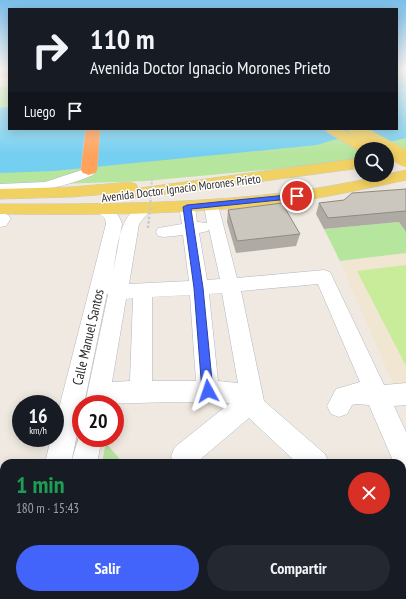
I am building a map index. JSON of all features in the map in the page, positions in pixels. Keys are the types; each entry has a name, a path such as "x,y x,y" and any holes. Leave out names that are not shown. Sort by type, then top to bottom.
{"highway":[{"path":"88,171 93,130"}],"main road":[{"path":"334,130 360,142"},
{"path":"394,150 406,153"},
{"path":"394,158 406,153"},
{"path":"394,155 406,159"},
{"name":"Avenida Doctor Ignacio Morones Prieto","path":"104,206 233,181 354,164"},
{"path":"394,166 406,174"},
{"path":"88,171 123,182 233,181"},
{"name":"Avenida Doctor Ignacio Morones Prieto","path":"394,176 406,174"},
{"path":"1,214 104,206 129,201 180,205 329,182 354,180"},
{"path":"0,194 71,192 155,181"},
{"name":"Avenida Doctor Ignacio Morones Prieto","path":"1,214 180,205 211,205 297,196 355,182"},
{"path":"384,182 406,186"},
{"path":"104,206 144,220 180,205"}],"street":[{"path":"0,188 43,187 69,180 88,171"},
{"path":"180,205 191,229 208,391"},
{"path":"211,205 230,285 252,405"},
{"name":"Calle Manuel Santos","path":"99,395 118,292 113,273 114,224 112,217 104,206"},
{"name":"Calle Manuel Santos","path":"59,459 113,273 131,223 144,220"},
{"path":"164,232 216,226"},
{"path":"118,292 198,288 324,277 405,459"},
{"path":"142,392 143,291"},
{"path":"123,395 142,392 208,391 236,393 252,405 312,459"},
{"path":"339,406 344,397 356,392 366,393 378,397 406,394"},
{"path":"184,456 252,405"},
{"path":"85,459 88,447"}],"path":[{"path":"144,220 155,181"}],"shaded area":[{"path":"406,253 406,397 399,397 340,261"}],"green space":[{"path":"0,98 8,98 8,130 398,130 398,98 406,98 406,152 394,150 394,142 354,142 354,162 145,181 0,186"},
{"path":"399,222 406,232 406,253 340,261 324,229"},
{"path":"406,265 406,366 357,271"},
{"path":"105,447 109,447 120,459 103,459"}],"water":[{"path":"398,98 406,98 406,138 390,142 366,142 353,134 317,145 54,171 0,173 0,108 8,107 8,130 398,130"}],"building":[{"path":"406,189 406,212 328,218 319,203 344,200 352,193"},
{"path":"282,203 300,234 237,241 228,210"}],"route":[{"path":"208,391 198,288 187,207 297,196"}]}
